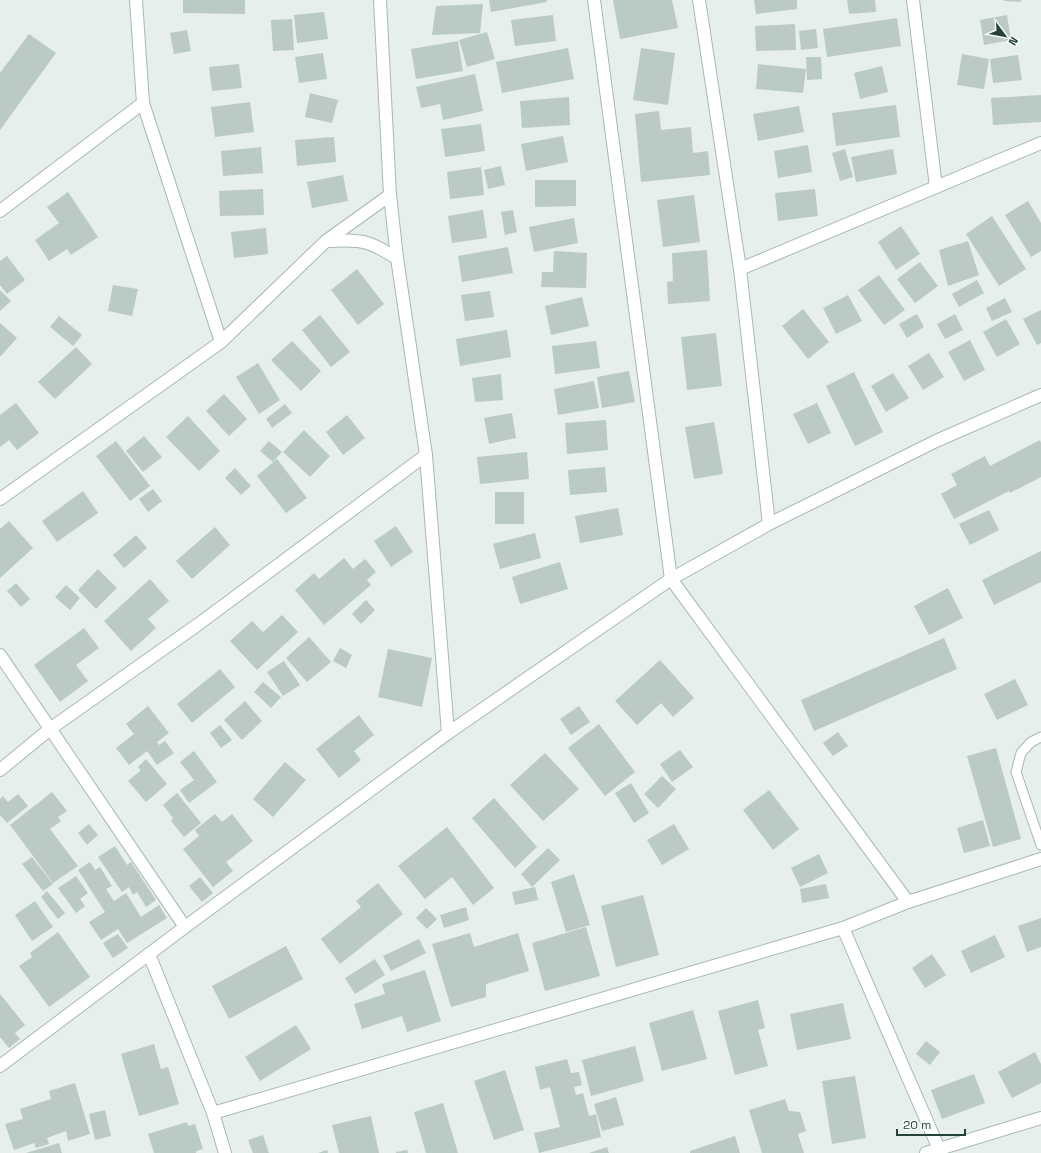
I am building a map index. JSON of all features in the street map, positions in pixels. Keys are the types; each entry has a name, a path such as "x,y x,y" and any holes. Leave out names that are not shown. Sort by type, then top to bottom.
{"street":[{"path":"136,0 143,103 221,342"},
{"path":"380,0 390,195 397,258 426,455 448,733"},
{"path":"594,0 671,579 908,902"},
{"path":"699,0 740,269 770,524"},
{"path":"913,0 936,187"},
{"path":"0,211 143,103"},
{"path":"740,269 1041,143"},
{"path":"0,499 221,342 326,241 390,195"},
{"path":"326,241 366,242 397,258"},
{"path":"0,1066 448,733 671,579 770,524 936,441 1041,395"},
{"path":"0,770 50,729 200,623 426,455"},
{"path":"0,656 185,927"},
{"path":"212,1114 844,928 908,902 1041,858"},
{"path":"844,928 939,1149"},
{"path":"149,954 212,1114 225,1153"},
{"path":"926,1153 1041,1118"}],"lane":[{"path":"1041,737 1031,742 1021,753 1016,772 1041,845"}],"building":[{"path":"183,0 245,0 245,14 183,13"},
{"path":"489,0 547,0 547,2 491,12"},
{"path":"613,0 672,0 678,28 620,39"},
{"path":"754,0 797,0 797,9 756,14"},
{"path":"847,0 875,0 876,12 849,14"},
{"path":"1021,0 1021,2 1004,1"},
{"path":"483,4 480,33 432,35 436,6"},
{"path":"324,12 328,39 297,43 294,15"},
{"path":"553,15 556,41 515,46 511,20"},
{"path":"1007,15 1011,40 984,45 980,20"},
{"path":"897,18 901,46 827,57 823,29"},
{"path":"292,19 294,50 273,51 271,20"},
{"path":"795,24 796,50 756,51 755,26"},
{"path":"816,29 818,48 801,50 799,31"},
{"path":"187,30 191,51 174,54 170,33"},
{"path":"487,32 495,59 467,67 459,40"},
{"path":"29,34 56,53 0,130 0,73"},
{"path":"458,41 463,71 416,79 411,49"},
{"path":"568,48 574,79 502,93 496,62"},
{"path":"641,48 675,53 668,105 633,100"},
{"path":"323,53 327,79 299,83 295,57"},
{"path":"962,54 989,59 984,89 957,85"},
{"path":"1018,55 1022,80 993,83 990,59"},
{"path":"806,57 821,57 822,79 807,80"},
{"path":"239,64 242,88 212,91 209,67"},
{"path":"758,64 806,69 803,93 756,89"},
{"path":"882,66 888,92 860,99 854,73"},
{"path":"475,74 483,111 443,120 440,104 421,108 416,87"},
{"path":"310,93 338,100 332,123 305,117"},
{"path":"1041,95 1041,122 993,125 991,98"},
{"path":"569,97 570,125 522,128 520,101"},
{"path":"250,102 254,132 215,137 211,107"},
{"path":"896,105 900,137 836,146 832,113"},
{"path":"799,106 804,132 758,141 753,114"},
{"path":"659,111 661,130 691,127 693,153 708,151 710,175 641,182 635,114"},
{"path":"481,124 485,151 445,157 441,129"},
{"path":"563,136 568,162 526,171 521,144"},
{"path":"334,137 336,162 297,166 295,140"},
{"path":"808,145 812,172 778,178 774,151"},
{"path":"261,147 263,173 223,176 221,151"},
{"path":"845,149 853,177 840,181 832,153"},
{"path":"893,149 897,174 856,182 851,157"},
{"path":"501,166 505,185 488,189 484,170"},
{"path":"481,167 484,195 450,199 447,172"},
{"path":"343,175 348,201 312,208 307,182"},
{"path":"535,180 576,180 576,206 535,207"},
{"path":"263,189 264,215 220,216 219,191"},
{"path":"815,189 818,216 778,221 775,193"},
{"path":"68,192 98,237 71,255 67,249 49,261 35,240 59,223 47,207"},
{"path":"694,195 700,242 663,247 657,200"},
{"path":"1028,201 1041,223 1041,251 1031,257 1005,215"},
{"path":"483,210 487,238 452,243 448,216"},
{"path":"513,210 517,232 505,235 501,212"},
{"path":"992,216 1026,269 999,286 966,234"},
{"path":"574,218 578,243 534,252 529,227"},
{"path":"901,226 920,254 896,270 878,242"},
{"path":"266,228 268,254 234,258 231,232"},
{"path":"968,241 979,275 948,286 939,250"},
{"path":"508,247 513,273 462,282 458,256"},
{"path":"707,250 710,301 668,304 667,282 673,281 672,253"},
{"path":"554,251 587,253 586,288 541,287 542,272 553,272"},
{"path":"7,256 25,280 7,294 0,285 0,261"},
{"path":"920,262 938,286 915,303 897,279"},
{"path":"357,269 384,304 358,325 331,290"},
{"path":"879,275 905,310 884,325 858,290"},
{"path":"977,280 984,293 959,307 952,294"},
{"path":"113,285 138,289 132,316 108,311"},
{"path":"0,290 11,301 0,311"},
{"path":"490,291 494,317 465,321 461,295"},
{"path":"848,295 862,321 836,334 823,308"},
{"path":"582,297 589,326 551,335 545,306"},
{"path":"1005,298 1012,312 992,321 986,308"},
{"path":"803,309 829,342 808,359 782,326"},
{"path":"1041,310 1041,343 1037,345 1023,319"},
{"path":"917,314 924,327 907,338 899,324"},
{"path":"955,314 963,330 945,339 937,324"},
{"path":"320,315 350,352 331,367 302,330"},
{"path":"59,316 82,335 73,346 50,327"},
{"path":"1006,319 1020,344 997,357 983,332"},
{"path":"0,323 17,338 1,356 0,355"},
{"path":"507,330 511,357 460,366 456,339"},
{"path":"716,333 722,386 687,390 681,337"},
{"path":"970,340 985,370 964,381 948,352"},
{"path":"292,341 321,371 301,391 271,360"},
{"path":"596,341 600,368 555,374 552,346"},
{"path":"76,347 92,364 55,399 38,382"},
{"path":"929,353 944,377 923,390 908,366"},
{"path":"258,363 280,400 259,414 236,377"},
{"path":"629,371 635,402 602,408 597,377"},
{"path":"854,372 883,432 855,446 826,386"},
{"path":"893,373 909,398 886,412 871,386"},
{"path":"501,374 503,400 475,402 472,378"},
{"path":"594,381 599,408 558,415 554,389"},
{"path":"224,394 247,419 229,436 206,411"},
{"path":"16,403 39,433 17,450 9,440 0,447 0,415"},
{"path":"817,403 831,433 808,444 793,414"},
{"path":"285,404 292,413 272,428 266,419"},
{"path":"512,413 516,438 489,444 484,418"},
{"path":"347,415 365,438 343,455 326,432"},
{"path":"188,416 220,451 199,471 166,437"},
{"path":"606,420 608,450 567,454 565,423"},
{"path":"714,422 723,474 694,479 685,427"},
{"path":"304,430 330,456 310,477 283,452"},
{"path":"144,436 162,457 143,472 126,451"},
{"path":"1040,440 1041,477 1010,493 1009,491 954,519 941,494 957,485 951,474 985,456 990,466"},
{"path":"116,441 150,486 130,501 96,456"},
{"path":"269,441 282,452 273,462 260,451"},
{"path":"527,452 529,479 480,484 477,457"},
{"path":"277,459 307,498 286,513 257,476"},
{"path":"605,467 607,492 570,495 568,470"},
{"path":"235,468 251,486 241,495 225,478"},
{"path":"153,489 162,501 148,512 139,499"},
{"path":"83,491 98,513 57,542 42,521"},
{"path":"495,492 524,492 524,524 495,524"},
{"path":"618,508 623,535 580,543 575,516"},
{"path":"989,510 999,530 970,545 959,524"},
{"path":"9,521 33,548 0,578 0,529"},
{"path":"396,526 413,552 391,567 374,541"},
{"path":"215,527 230,545 192,579 176,561"},
{"path":"535,533 541,558 500,569 493,544"},
{"path":"136,535 147,548 124,568 113,555"},
{"path":"1041,551 1041,582 994,605 982,580"},
{"path":"344,558 353,569 365,559 376,572 367,580 371,585 324,625 295,590 314,573 319,579"},
{"path":"560,562 568,589 520,604 512,577"},
{"path":"98,569 117,588 96,609 78,590"},
{"path":"150,579 169,601 148,619 156,628 131,651 104,621"},
{"path":"16,583 30,599 21,607 7,591"},
{"path":"66,585 80,598 70,610 55,597"},
{"path":"948,588 963,618 929,635 914,606"},
{"path":"366,600 375,610 361,624 352,614"},
{"path":"282,615 298,632 257,670 230,641 252,621 263,632"},
{"path":"84,628 99,648 76,665 88,681 60,702 34,665"},
{"path":"309,637 331,662 307,682 286,658"},
{"path":"944,638 957,669 814,731 801,700"},
{"path":"340,648 352,655 346,668 333,661"},
{"path":"388,649 432,658 422,707 378,697"},
{"path":"660,660 694,698 673,717 661,703 637,725 615,701"},
{"path":"284,661 300,685 283,696 267,672"},
{"path":"220,669 235,687 192,723 177,704"},
{"path":"1015,679 1028,705 997,720 984,694"},
{"path":"263,682 281,697 271,708 254,692"},
{"path":"245,701 262,721 242,740 224,720"},
{"path":"148,706 169,733 157,742 159,745 165,741 174,753 157,765 147,751 129,765 116,748 134,734 126,724"},
{"path":"579,706 590,722 571,735 560,719"},
{"path":"359,715 374,735 354,751 361,760 339,778 316,749"},
{"path":"599,724 635,772 605,796 568,748"},
{"path":"220,725 232,740 221,748 210,733"},
{"path":"838,732 848,746 833,756 823,743"},
{"path":"996,748 1021,839 993,847 967,756"},
{"path":"680,750 693,767 672,782 660,764"},
{"path":"194,751 217,782 189,803 180,790 194,780 180,762"},
{"path":"545,753 579,789 543,821 510,785"},
{"path":"146,759 167,784 146,802 128,781 141,770 138,767"},
{"path":"285,762 306,780 273,817 253,799"},
{"path":"662,776 676,789 658,808 644,794"},
{"path":"631,783 649,813 634,823 615,793"},
{"path":"769,790 799,829 773,850 743,810"},
{"path":"52,792 67,811 58,817 61,821 50,829 78,866 53,883 10,825"},
{"path":"177,793 201,823 184,837 171,821 173,818 163,805"},
{"path":"18,794 28,806 7,823 0,815 0,799 3,796 8,802"},
{"path":"494,798 537,847 515,868 472,818"},
{"path":"215,814 222,822 232,814 253,841 226,862 233,871 213,887 183,849 199,836 195,830"},
{"path":"983,820 990,846 964,853 957,828"},
{"path":"89,824 98,835 87,845 78,833"},
{"path":"674,824 689,849 662,865 647,840"},
{"path":"447,827 494,888 473,905 452,877 425,899 398,866"},
{"path":"115,846 127,865 131,862 156,900 146,907 137,892 133,895 129,887 122,892 98,857"},
{"path":"548,848 560,860 532,887 521,874"},
{"path":"819,854 828,873 800,887 791,868"},
{"path":"32,857 53,884 43,891 22,864"},
{"path":"90,862 95,870 100,867 112,886 106,889 114,901 126,893 141,917 159,905 167,918 127,943 118,929 101,940 89,922 105,912 78,870"},
{"path":"574,874 590,925 566,932 551,882"},
{"path":"76,876 88,893 80,899 85,906 76,913 58,888"},
{"path":"200,877 213,893 202,902 189,886"},
{"path":"378,883 403,914 340,964 321,939 361,907 356,901"},
{"path":"826,884 829,898 802,903 800,889"},
{"path":"535,887 538,900 515,905 512,892"},
{"path":"47,891 65,913 58,919 41,897"},
{"path":"643,895 659,955 616,967 601,906"},
{"path":"35,901 53,927 32,941 15,915"},
{"path":"466,907 469,920 444,928 440,915"},
{"path":"426,908 437,919 427,929 416,918"},
{"path":"1041,918 1041,947 1027,952 1018,926"},
{"path":"586,927 600,976 545,991 532,943"},
{"path":"58,932 90,977 49,1007 19,966 32,957 30,953"},
{"path":"470,933 474,947 518,933 529,971 486,984 486,997 451,1007 432,944"},
{"path":"118,934 128,948 113,958 103,943"},
{"path":"995,935 1005,957 971,973 961,951"},
{"path":"419,939 426,953 391,971 383,956"},
{"path":"286,946 303,979 229,1019 212,986"},
{"path":"932,954 946,975 925,988 912,968"},
{"path":"375,959 385,975 355,994 345,978"},
{"path":"425,970 441,1021 407,1032 402,1016 362,1029 354,1004 385,994 382,984"},
{"path":"0,994 25,1025 15,1033 20,1039 9,1048 0,1037"},
{"path":"758,1000 765,1028 758,1030 768,1066 735,1075 718,1011"},
{"path":"843,1003 851,1039 797,1050 790,1014"},
{"path":"693,1010 707,1059 662,1071 649,1023"},
{"path":"296,1025 311,1049 260,1081 245,1057"},
{"path":"926,1041 940,1052 930,1065 916,1054"},
{"path":"154,1044 161,1069 168,1067 179,1104 139,1116 121,1054"},
{"path":"635,1046 644,1081 591,1096 582,1060"},
{"path":"1035,1052 1041,1064 1041,1083 1012,1098 998,1072"},
{"path":"567,1059 571,1073 579,1072 582,1085 574,1087 576,1095 583,1093 589,1116 596,1114 601,1137 539,1153 534,1133 560,1127 550,1087 540,1090 535,1067"},
{"path":"505,1070 524,1130 494,1140 474,1081"},
{"path":"974,1074 985,1103 942,1119 931,1090"},
{"path":"855,1076 866,1138 832,1144 822,1081"},
{"path":"75,1083 90,1134 68,1141 66,1131 47,1138 49,1144 36,1148 34,1143 14,1150 5,1124 23,1119 20,1109 51,1099 49,1091"},
{"path":"616,1097 624,1125 602,1131 594,1104"},
{"path":"785,1099 789,1111 800,1112 806,1131 798,1134 804,1153 762,1153 749,1110"},
{"path":"443,1103 458,1153 426,1153 414,1112"},
{"path":"105,1110 111,1136 95,1140 89,1114"},
{"path":"371,1116 379,1153 339,1153 332,1125"},
{"path":"187,1122 188,1126 195,1124 203,1149 196,1151 196,1153 154,1153 148,1134"},
{"path":"263,1135 269,1153 253,1153 248,1140"},
{"path":"735,1136 740,1153 690,1153 690,1151"},
{"path":"59,1143 62,1153 26,1153"},
{"path":"607,1147 609,1153 589,1153"},
{"path":"327,1150 328,1153 318,1153"},
{"path":"407,1150 408,1153 396,1153 396,1152"}]}
